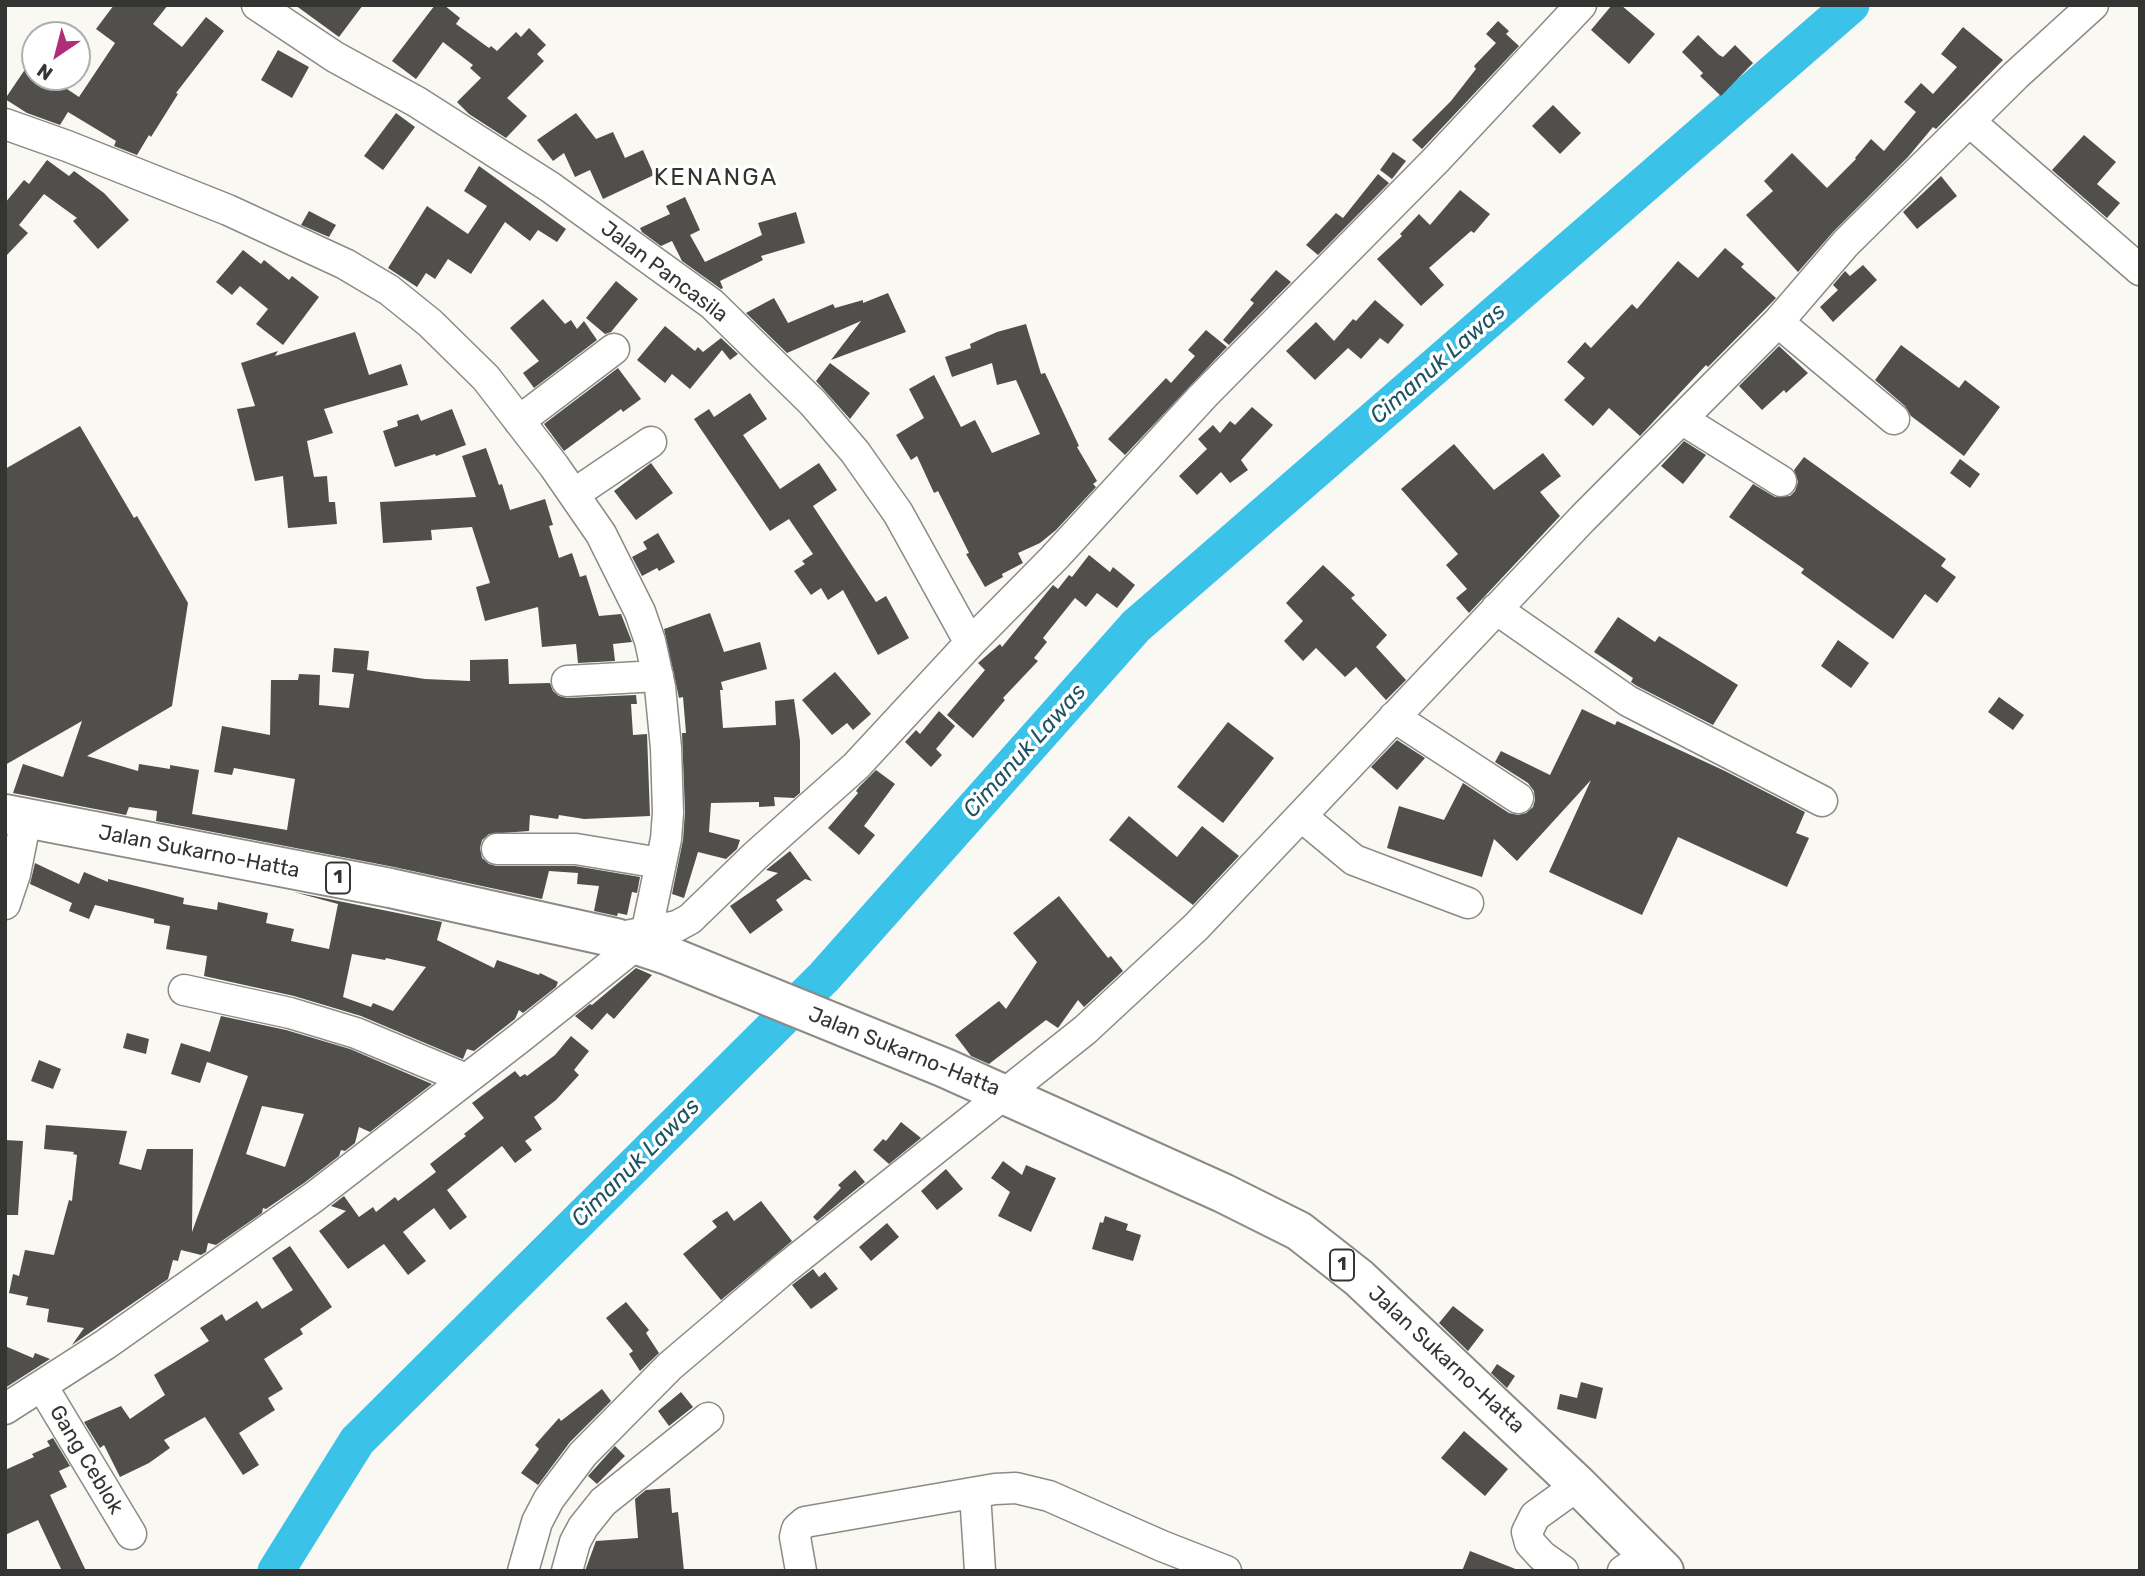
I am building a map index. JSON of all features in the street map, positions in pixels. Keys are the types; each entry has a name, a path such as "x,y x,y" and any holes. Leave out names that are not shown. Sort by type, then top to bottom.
{"highway":[{"name":"Jalan Sukarno-Hatta","path":"16,816 390,888 641,943 945,1068 1223,1193 1298,1231 1359,1278 1578,1485 1645,1565"}],"street":[{"name":"Jalan Pancasila","path":"257,5 335,57 417,102 550,187 712,304 813,403 855,452 898,513 970,643"},
{"path":"5,1409 106,1344 314,1197 641,943 690,919 755,856 856,766 970,643 1054,558 1203,396 1436,160 1581,5"},
{"path":"523,1571 537,1522 549,1499 583,1454 660,1376 783,1270 1085,1030 1196,927 1496,609 1778,322 1846,243 1969,121 2093,5"},
{"path":"1969,121 2140,270"},
{"path":"5,124 228,210 345,264 389,290 430,323 486,378 601,534 640,612 650,640 658,676 666,748 668,813 660,863 641,943"},
{"path":"1778,322 1894,419"},
{"path":"519,421 614,349"},
{"path":"1683,419 1781,481"},
{"path":"574,494 651,442"},
{"path":"1496,609 1628,701 1822,801"},
{"path":"567,681 658,676"},
{"path":"1394,717 1518,798"},
{"path":"5,904 15,874 16,816"},
{"path":"1301,816 1354,860 1468,903"},
{"path":"497,849 576,849 660,863"},
{"path":"184,990 290,1013 356,1034 466,1079"},
{"name":"Gang Ceblok","path":"42,1386 131,1534"},
{"path":"567,1571 575,1542 603,1502 708,1418"},
{"path":"1563,1571 1542,1556 1530,1543 1527,1532 1535,1516 1578,1485"},
{"path":"801,1571 795,1537 797,1529 805,1522 995,1489 1016,1488 1049,1496 1158,1558 1226,1571"},
{"path":"975,1493 980,1571"}],"building":[{"path":"114,5 168,5 153,24 182,47 206,17 224,31 176,93 178,94 151,137 149,135 137,155 114,146 116,141 68,112 60,125 27,113 5,99 21,75 21,91 70,91 79,97 83,91 91,91 91,79 115,43 96,29"},
{"path":"295,5 363,5 339,37"},
{"path":"435,5 444,5 460,18 456,24 497,51 516,32 521,37 529,28 546,45 537,54 544,61 507,98 527,116 506,138 469,114 457,102 481,78 470,68 473,65 443,42 416,79 392,61"},
{"path":"1612,5 1621,5 1655,34 1629,64 1591,30"},
{"path":"1498,21 1509,31 1506,34 1519,46 1422,149 1412,140 1451,101 1476,69 1474,66 1496,43 1486,34"},
{"path":"1963,27 2003,60 1936,129 1933,127 1908,157 1834,231 1798,272 1746,215 1773,191 1764,181 1792,153 1827,188 1856,159 1871,139 1884,151 1916,112 1904,102 1921,83 1933,94 1957,67 1941,54"},
{"path":"1698,35 1719,55 1723,57 1735,45 1753,63 1721,96 1700,76 1703,73 1682,52"},
{"path":"278,50 309,67 292,98 261,80"},
{"path":"1553,105 1581,133 1560,154 1532,126"},
{"path":"396,113 415,127 383,170 364,156"},
{"path":"576,113 596,139 613,132 625,158 643,150 654,175 603,199 590,170 575,177 564,153 553,161 537,140"},
{"path":"2084,135 2116,162 2097,184 2120,203 2107,218 2052,170"},
{"path":"1393,152 1406,161 1392,179 1380,170"},
{"path":"47,160 69,176 74,171 104,193 129,220 98,249 73,221 77,218 44,194 19,225 28,233 5,257 5,203 24,180 29,184"},
{"path":"479,166 566,229 557,242 538,230 530,241 505,222 471,274 448,259 435,279 426,273 417,287 388,268 427,206 468,234 487,206 464,191"},
{"path":"1378,174 1389,183 1318,255 1306,245 1336,213 1343,218"},
{"path":"1941,176 1957,196 1917,229 1903,212"},
{"path":"1460,190 1490,214 1474,233 1471,231 1429,268 1444,285 1421,306 1377,259 1402,236 1400,234 1419,214 1430,225"},
{"path":"685,197 700,230 690,235 705,262 762,235 758,223 796,212 805,243 761,256 763,260 720,281 723,288 721,289 682,261 672,241 661,246 640,228 670,214 666,206"},
{"path":"309,211 336,225 329,237 301,225"},
{"path":"1725,248 1744,264 1741,267 1776,298 1708,367 1706,365 1640,436 1609,408 1593,426 1564,400 1585,378 1567,362 1585,342 1591,348 1632,304 1637,309 1678,261 1698,278"},
{"path":"243,250 261,264 264,260 289,280 292,276 319,297 283,345 256,324 268,309 240,286 232,295 216,282"},
{"path":"1863,265 1877,280 1833,322 1820,307 1838,290 1833,285 1845,271 1850,276"},
{"path":"1276,270 1291,282 1229,345 1223,340 1254,303 1250,300"},
{"path":"616,281 638,299 611,332 605,334 586,318"},
{"path":"888,293 906,332 831,360 861,321 787,353 746,313 774,298 788,323 833,304 835,308 863,300 863,303"},
{"path":"543,299 565,324 571,320 577,329 584,321 597,340 534,388 523,373 539,361 510,328"},
{"path":"1375,300 1404,325 1388,344 1380,338 1361,359 1348,348 1315,380 1286,351 1316,322 1334,341 1353,319 1356,321"},
{"path":"1026,324 1041,374 1045,373 1079,446 1077,447 1097,481 1093,484 1096,487 1056,530 1040,543 1018,553 1023,563 985,587 966,554 969,553 938,491 934,493 917,456 911,460 896,435 924,418 909,389 934,375 961,427 975,420 992,453 1040,434 1016,380 997,385 992,363 952,377 945,357 971,348 970,344 997,332"},
{"path":"665,326 695,351 698,347 703,352 721,338 738,354 730,360 722,350 690,389 672,374 665,383 637,360"},
{"path":"1206,330 1227,347 1125,455 1108,439 1166,378 1171,383 1195,356 1188,350"},
{"path":"355,332 369,375 401,364 408,385 324,409 333,433 307,441 314,477 327,476 329,502 335,502 337,524 288,528 283,476 255,481 237,409 255,406 241,363 278,351 275,356"},
{"path":"1901,345 1959,388 1965,380 2000,407 1964,456 1911,416 1905,406 1875,380"},
{"path":"1779,346 1808,373 1762,410 1739,386"},
{"path":"830,363 870,393 850,419 816,381"},
{"path":"618,368 641,399 623,412 621,409 564,451 544,424"},
{"path":"750,393 767,419 743,435 780,489 819,463 837,490 813,506 876,602 886,596 909,638 878,655 843,590 828,600 821,588 811,595 794,571 805,564 802,561 813,554 789,519 770,531 694,419 709,409 714,417"},
{"path":"1252,407 1273,425 1241,460 1248,470 1230,483 1221,472 1197,495 1179,476 1207,449 1198,439 1213,425 1220,433 1230,421 1235,425"},
{"path":"452,409 466,445 395,467 383,431 398,426 397,421 418,414 421,421"},
{"path":"80,426 188,603 172,706 87,756 138,771 139,764 199,770 192,814 287,830 295,779 234,768 232,775 214,772 222,726 270,735 271,680 298,680 299,674 320,675 319,705 349,708 354,674 332,672 334,648 369,651 367,670 425,679 470,681 470,660 508,659 509,684 550,683 553,691 567,698 636,695 637,704 631,704 633,735 647,734 650,816 584,819 559,815 558,819 530,815 529,831 489,834 482,840 480,848 482,858 496,866 575,866 640,877 637,893 632,892 627,915 618,913 617,916 594,911 599,886 577,884 578,873 549,871 542,899 156,821 157,811 129,807 126,815 13,793 23,764 63,777 82,721 5,765 5,469"},
{"path":"1684,441 1706,455 1683,484 1661,466"},
{"path":"1454,444 1494,490 1543,453 1561,476 1540,492 1560,516 1469,613 1456,598 1467,589 1446,565 1458,554 1401,489"},
{"path":"486,448 510,510 545,499 553,525 549,526 559,558 572,553 580,577 586,575 599,616 621,614 632,642 613,644 615,661 578,663 576,644 542,647 538,607 485,621 476,587 490,583 472,527 431,530 432,540 383,543 380,502 476,497 462,456"},
{"path":"1804,457 1946,559 1941,566 1956,577 1937,603 1925,594 1893,639 1801,573 1804,569 1729,517 1753,484 1775,497 1790,496 1798,482 1794,470"},
{"path":"1960,459 1980,474 1970,488 1950,473"},
{"path":"651,463 673,493 636,520 614,491"},
{"path":"658,533 675,562 642,576 632,557 647,549 643,542"},
{"path":"1089,555 1110,572 1113,567 1135,585 1117,608 1097,593 1086,607 1075,598 1043,638 1047,642 1034,658 1038,661 1003,698 1005,700 973,738 947,715 985,670 978,663 1000,644 1002,647 1053,585 1058,589 1069,575 1072,577"},
{"path":"1323,565 1355,595 1351,598 1387,635 1376,647 1406,680 1386,700 1356,667 1345,677 1316,648 1303,661 1284,641 1303,621 1286,603"},
{"path":"710,613 724,652 760,642 767,669 721,682 723,728 776,725 775,701 794,699 800,741 800,793 794,798 774,797 775,806 759,807 759,802 711,803 709,832 740,840 737,849 726,859 698,852 684,898 672,894 683,840 685,812 682,733 686,733 683,697 679,698 664,629"},
{"path":"1618,617 1655,642 1659,636 1738,685 1713,725 1637,686 1631,682 1633,678 1594,652"},
{"path":"1838,640 1869,663 1851,688 1821,666"},
{"path":"835,672 871,714 853,730 847,723 832,735 802,700"},
{"path":"1999,697 2024,715 2013,730 1988,712"},
{"path":"1582,709 1615,725 1617,721 1805,812 1796,833 1809,838 1787,887 1678,837 1642,915 1549,872 1591,780 1517,861 1494,839 1482,877 1387,848 1399,806 1444,820 1463,783 1509,813 1526,813 1533,807 1534,791 1528,783 1495,762 1501,751 1550,775"},
{"path":"939,711 955,726 936,749 942,755 931,767 905,742 916,730 920,734"},
{"path":"1228,722 1274,758 1223,823 1177,787"},
{"path":"1397,740 1425,758 1397,790 1371,767"},
{"path":"876,770 895,784 864,826 875,835 859,855 828,828 858,793 856,791 859,787"},
{"path":"1129,816 1177,857 1202,826 1239,856 1193,905 1109,840"},
{"path":"790,851 812,881 805,879 776,900 783,910 750,934 730,906 778,873 766,870"},
{"path":"35,863 79,884 84,872 108,882 108,879 184,898 183,904 217,910 218,902 268,913 266,923 294,929 291,941 329,949 338,904 294,892 442,922 437,940 494,968 497,960 539,975 540,973 558,982 556,987 523,1013 519,1010 515,1019 474,1051 467,1049 463,1059 361,1016 294,996 204,976 207,956 166,949 170,926 154,923 154,919 95,905 89,919 69,911 72,903 30,884","holes":["352,954 385,960 386,958 426,967 393,1011 373,1003 371,1007 343,997"]},
{"path":"1059,896 1108,958 1111,956 1123,971 1084,1007 1078,1000 1058,1028 1046,1020 989,1064 971,1056 955,1035 999,1001 1006,1009 1037,962 1013,933"},
{"path":"636,968 652,975 614,1019 607,1013 592,1030 575,1016 592,1005"},
{"path":"221,1016 286,1030 350,1049 432,1084 370,1132 359,1127 355,1143 345,1151 341,1150 339,1156 304,1183 266,1209 263,1208 262,1213 216,1245 208,1243 206,1252 201,1255 181,1250 178,1261 173,1260 168,1279 72,1345 84,1328 47,1322 49,1309 26,1305 28,1297 9,1293 13,1274 19,1276 25,1250 54,1255 69,1200 72,1201 77,1155 73,1154 74,1152 44,1149 46,1125 127,1131 119,1164 141,1170 147,1149 193,1149 192,1232 248,1076 207,1062 200,1083 171,1074 181,1043 210,1052","holes":["262,1106 304,1114 285,1167 246,1154"]},
{"path":"127,1033 149,1039 146,1054 123,1048"},
{"path":"571,1036 589,1051 574,1070 579,1075 556,1100 534,1117 542,1129 525,1141 532,1150 515,1163 502,1146 447,1190 467,1217 450,1230 434,1208 403,1232 426,1261 408,1275 384,1244 348,1269 319,1231 346,1211 331,1206 344,1196 359,1217 373,1207 376,1212 395,1197 398,1201 436,1172 430,1164 484,1118 472,1103 515,1071 520,1077 525,1074 527,1076 555,1055"},
{"path":"39,1060 61,1069 53,1089 31,1081"},
{"path":"901,1122 921,1138 889,1164 873,1150 883,1139 886,1141"},
{"path":"5,1140 23,1141 18,1215 5,1215"},
{"path":"1003,1161 1022,1175 1026,1165 1056,1178 1031,1232 998,1216 1010,1192 991,1178"},
{"path":"946,1169 963,1189 937,1210 921,1191"},
{"path":"855,1170 865,1182 817,1221 813,1217 841,1188 838,1185"},
{"path":"761,1201 792,1241 721,1300 683,1254 717,1227 712,1221 727,1211 734,1221"},
{"path":"1105,1216 1128,1224 1126,1230 1141,1235 1133,1261 1092,1249 1100,1222 1103,1223"},
{"path":"887,1223 899,1237 871,1261 859,1247"},
{"path":"290,1246 332,1307 300,1329 303,1334 264,1359 283,1389 268,1398 275,1410 239,1433 259,1465 243,1475 205,1417 164,1440 170,1448 149,1463 120,1477 104,1445 100,1448 84,1422 121,1406 130,1419 165,1395 154,1375 209,1341 200,1328 222,1314 226,1321 257,1301 262,1309 293,1290 272,1258"},
{"path":"813,1269 819,1277 825,1272 838,1289 811,1309 792,1285"},
{"path":"626,1302 649,1330 646,1333 659,1353 640,1371 629,1354 633,1351 606,1318"},
{"path":"1453,1306 1484,1330 1468,1351 1439,1323"},
{"path":"5,1346 33,1358 35,1353 50,1359 5,1388"},
{"path":"1497,1364 1515,1376 1507,1388 1491,1373"},
{"path":"1581,1382 1603,1388 1596,1419 1557,1409 1560,1394 1577,1398"},
{"path":"602,1389 611,1401 570,1442 538,1485 521,1473 539,1449 535,1445 559,1418 561,1421"},
{"path":"681,1392 693,1407 669,1426 658,1411"},
{"path":"1464,1431 1508,1469 1485,1496 1441,1458"},
{"path":"53,1438 70,1466 59,1471 67,1487 50,1495 86,1571 62,1571 38,1520 5,1535 5,1470 34,1457 32,1454 50,1446 47,1441"},
{"path":"615,1446 625,1456 597,1484 588,1476"},
{"path":"670,1488 672,1513 678,1512 684,1571 585,1571 596,1541 638,1538 635,1499 646,1490"},
{"path":"1470,1551 1518,1570 1518,1571 1462,1571"}],"waterway":[{"name":"Cimanuk Lawas","path":"276,1571 357,1441 824,977 1136,626 1851,5"}],"district":[{"name":"KENANGA","path":"716,178"}]}
